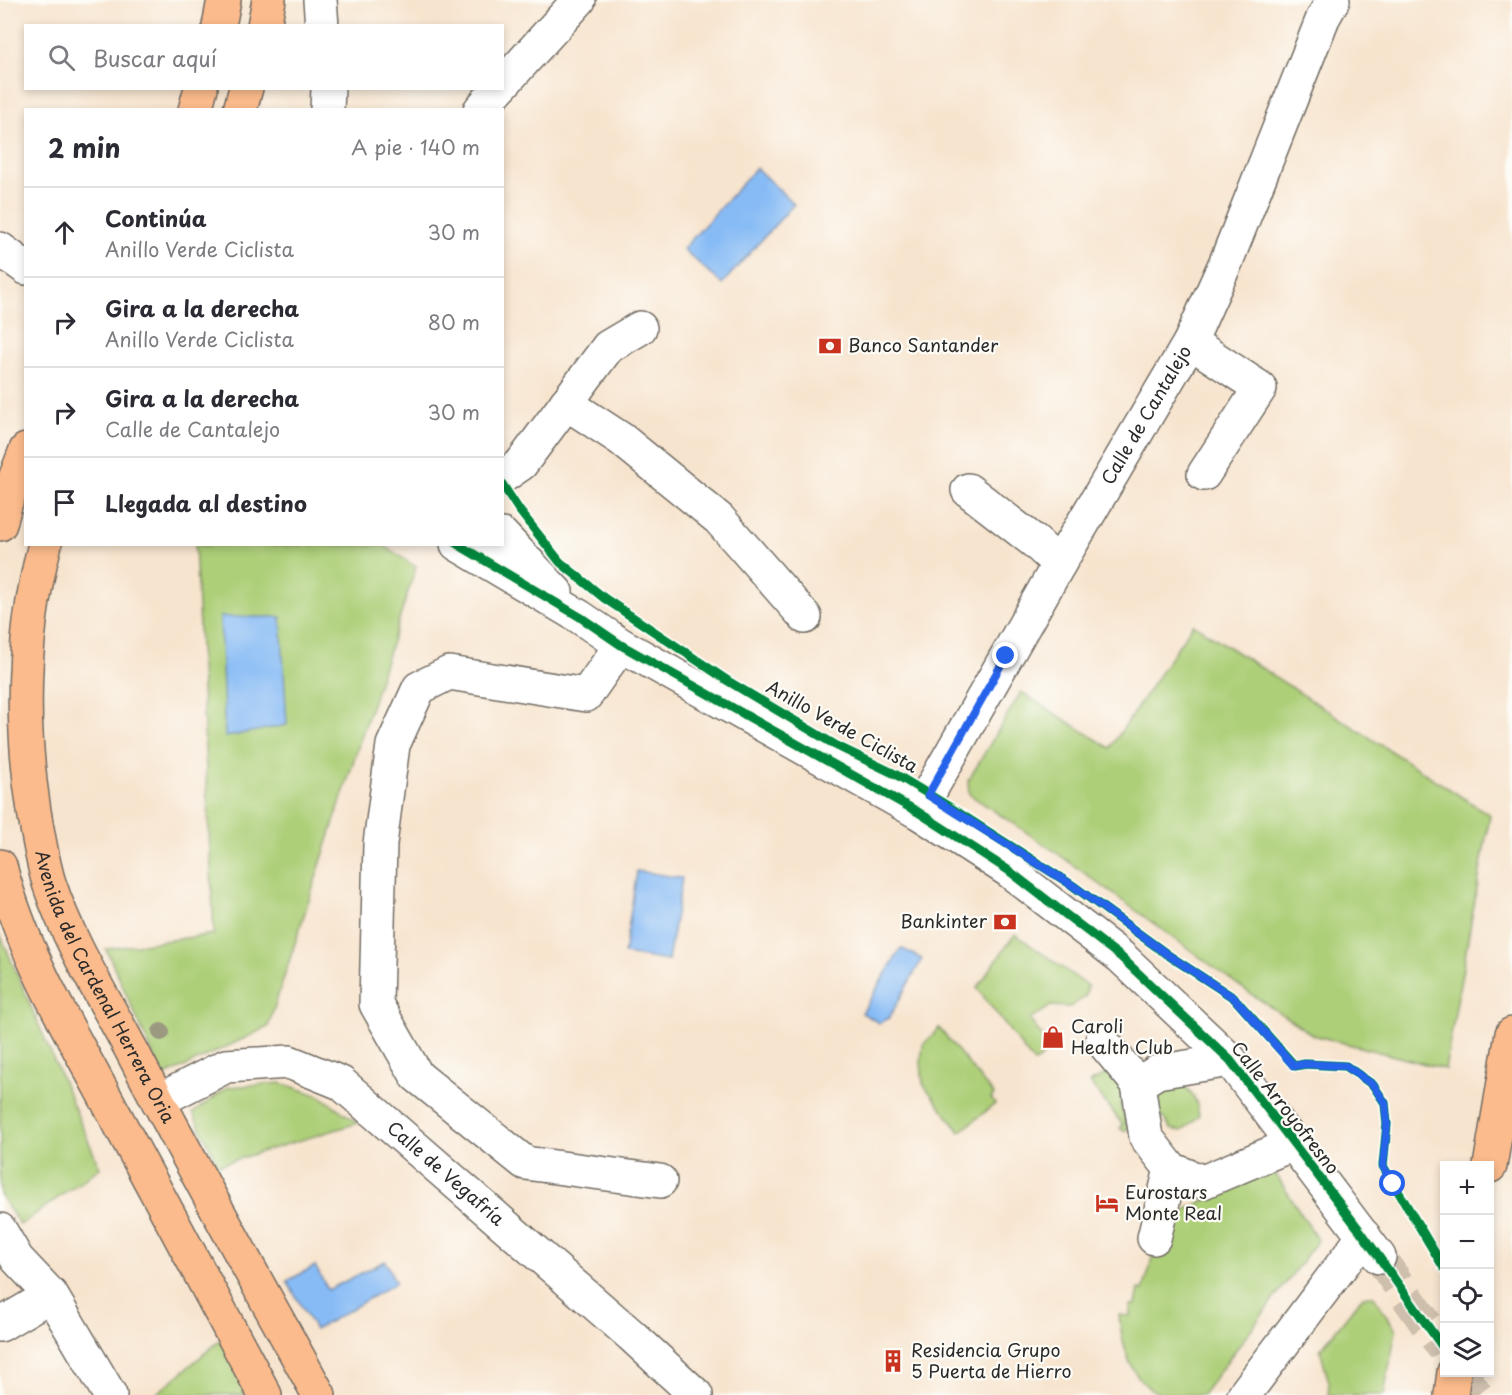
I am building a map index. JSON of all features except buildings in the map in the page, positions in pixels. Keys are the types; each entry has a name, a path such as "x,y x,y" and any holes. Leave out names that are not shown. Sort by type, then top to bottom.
{"main road":[{"path":"219,24 224,0"},
{"path":"264,24 269,0"},
{"path":"196,108 200,90"},
{"path":"241,108 245,90"},
{"path":"0,524 24,455"},
{"name":"Avenida del Cardenal Herrera Oria","path":"44,546 30,615 24,712 28,772 37,829 49,882 71,936 158,1101 319,1395"},
{"path":"0,866 9,900 26,944 265,1395"},
{"path":"1491,1161 1512,1034"},
{"path":"1450,1395 1453,1377"}],"street":[{"path":"320,0 322,24"},
{"path":"504,83 579,0"},
{"name":"Calle de Cantalejo","path":"918,812 1059,564 1190,342 1226,262 1323,18 1333,0"},
{"path":"327,108 328,90"},
{"path":"482,108 497,90"},
{"path":"0,249 24,267"},
{"path":"504,476 521,464 608,347 640,328"},
{"path":"1190,342 1260,388 1204,474"},
{"path":"566,403 621,439 719,519 805,617"},
{"path":"968,489 1059,564"},
{"name":"Calle Arroyofresno","path":"504,537 580,617"},
{"name":"Calle Arroyofresno","path":"463,546 486,553 621,645 918,812 1008,870 1120,957 1230,1060 1371,1247 1244,1395"},
{"path":"621,645 586,695 449,673 419,688 393,745 380,844 376,1004 417,1076 525,1163 660,1181"},
{"path":"1102,1041 1138,1084 1146,1137 1171,1168 1203,1182 1293,1144"},
{"path":"1138,1084 1156,1072 1230,1060"},
{"name":"Calle de Vegafría","path":"158,1101 226,1066 289,1062 341,1083 631,1335 696,1395"},
{"path":"1154,1238 1171,1168"},
{"path":"0,1230 17,1259 51,1294 110,1395"},
{"path":"0,1325 51,1294"}],"green space":[{"path":"195,546 384,546 416,567 268,1027 163,1077 106,949 214,934"},
{"path":"1193,624 1490,815 1445,1069 1313,1035 1245,990 1054,851 969,794 968,781 1021,692 1110,748"},
{"path":"0,934 100,1168 20,1225 0,1195"},
{"path":"1015,934 1088,986 1085,997 1070,1007 1051,1006 1030,1020 1052,1049 1034,1063 977,988"},
{"path":"939,1028 994,1095 991,1098 995,1104 960,1132 923,1084 921,1062 923,1045"},
{"path":"1117,1073 1124,1084 1121,1105 1128,1126 1127,1130 1123,1131 1120,1128 1123,1125 1090,1083 1104,1075"},
{"path":"281,1083 320,1096 358,1123 218,1165 193,1113 228,1087"},
{"path":"1181,1084 1194,1097 1199,1116 1182,1131 1171,1129 1154,1104 1152,1096 1158,1087"},
{"path":"1271,1167 1318,1240 1202,1395 1160,1394 1149,1388 1134,1371 1122,1338 1119,1315 1130,1316 1130,1305 1136,1305 1139,1289 1143,1290 1165,1220"},
{"path":"1363,1296 1374,1296 1396,1330 1384,1395 1328,1395 1329,1382 1320,1350"},
{"path":"223,1338 254,1395 155,1395"}],"water":[{"path":"756,168 794,204 722,284 683,249"},
{"path":"220,617 281,617 287,725 225,737"},
{"path":"637,871 682,878 668,961 624,954"},
{"path":"901,948 922,959 889,1018 879,1023 862,1013"},
{"path":"385,1261 396,1283 315,1330 287,1281 315,1266 328,1290"}],"tunnel":[{"path":"1379,1257 1440,1343"},
{"path":"1464,1377 1477,1395"}],"cycle path":[{"name":"Anillo Verde Ciclista","path":"504,487 560,562 604,598 728,681 837,746 895,774 1072,885 1168,955 1234,998 1295,1066 1305,1064 1346,1066 1373,1085 1385,1103 1387,1124 1383,1166 1440,1261"},
{"path":"460,546 580,617 621,645 918,812 1008,870 1121,957 1230,1060 1364,1236 1440,1343"}],"place":[{"name":"Banco Santander","path":"830,346"},
{"name":"Bankinter","path":"1005,922"},
{"name":"Caroli Health Club","path":"1053,1037"},
{"name":"Eurostars Monte Real","path":"1107,1203"},
{"name":"Residencia Grupo 5 Puerta de Hierro","path":"893,1361"}],"route":[{"path":"1006,656 928,795 1072,885 1168,955 1234,998 1294,1066 1305,1064 1346,1066 1373,1085 1385,1103 1387,1124 1383,1166 1393,1184"}]}
